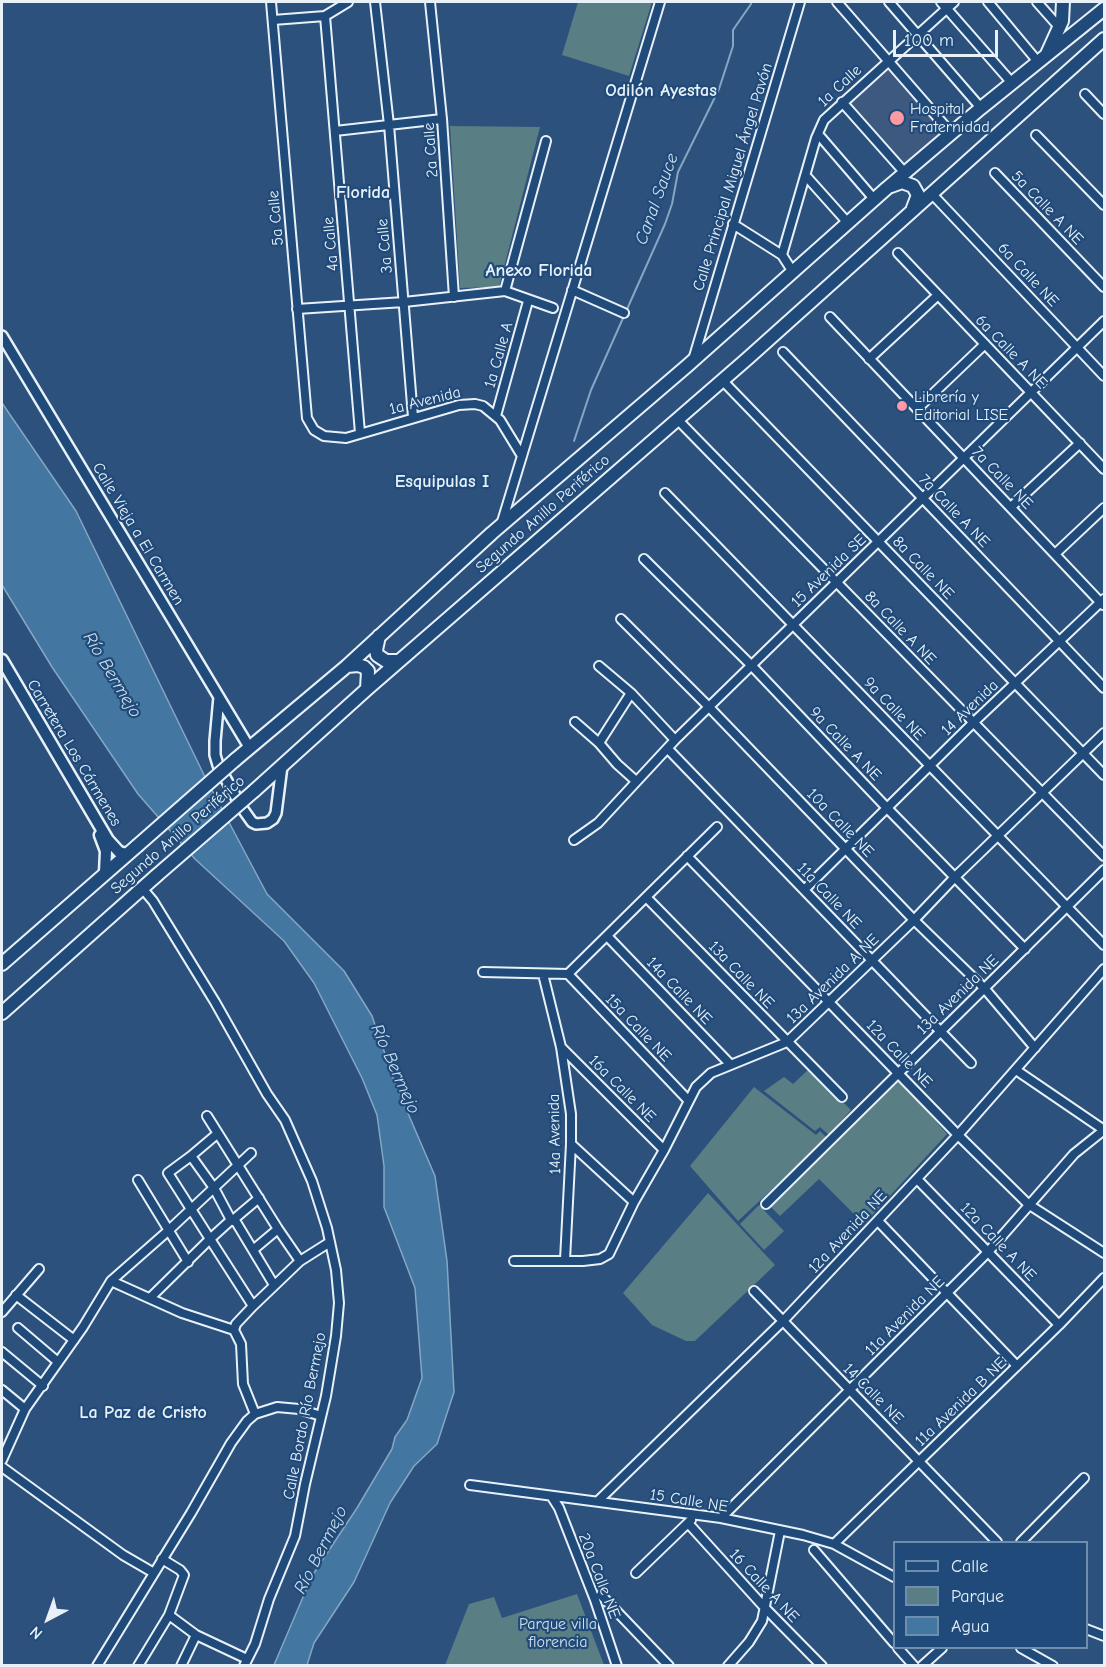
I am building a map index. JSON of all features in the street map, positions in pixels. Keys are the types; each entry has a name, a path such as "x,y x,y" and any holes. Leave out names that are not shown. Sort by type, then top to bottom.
{"main road":[{"path":"1042,61 1060,28 1063,18 1063,2"},
{"name":"Segundo Anillo Periférico","path":"2,964 249,747 347,666 500,526 693,360 874,199 981,108 1104,9"},
{"name":"Segundo Anillo Periférico","path":"2,1013 367,689 722,380 1104,39"},
{"path":"887,188 902,182 913,186 918,195 909,214"},
{"path":"379,636 377,655 386,661 399,661"},
{"name":"Carretera Los Cármenes","path":"2,660 108,840 119,852 127,854"},
{"path":"347,666 358,665 368,671 367,689"},
{"name":"Carretera Los Cármenes","path":"2,668 103,842 106,851 105,873"}],"street":[{"name":"5a Calle","path":"271,2 307,418 314,430"},
{"path":"273,20 325,16 348,2"},
{"name":"3a Calle","path":"375,2 389,125 413,417"},
{"name":"2a Calle","path":"430,2 442,119 454,297"},
{"path":"500,526 660,2"},
{"name":"Calle Principal Miguel Ángel Pavón","path":"693,360 800,2"},
{"path":"837,2 952,134"},
{"path":"889,2 981,108"},
{"name":"1a Calle","path":"782,255 824,120 918,34 944,5 954,2"},
{"path":"988,2 1042,61"},
{"path":"1037,2 1060,28"},
{"path":"944,5 1012,83"},
{"name":"4a Calle","path":"325,16 360,433"},
{"path":"1085,93 1104,114"},
{"path":"842,102 905,173"},
{"path":"335,131 442,119"},
{"path":"818,134 874,199"},
{"path":"1036,135 1104,205"},
{"path":"505,291 546,141"},
{"name":"5a Calle A NE","path":"995,173 1104,287"},
{"path":"806,176 848,223"},
{"name":"6a Calle NE","path":"932,194 1104,376"},
{"path":"733,224 782,255 793,272"},
{"name":"6a Calle A NE","path":"898,253 1104,469"},
{"path":"572,290 624,313"},
{"path":"297,309 404,302 505,291 553,308"},
{"path":"869,359 938,295"},
{"name":"1a Calle A","path":"496,416 528,301"},
{"name":"7a Calle NE","path":"830,317 1103,602"},
{"name":"15 Avenida SE","path":"574,840 598,823 675,740 1104,321"},
{"name":"Calle Vieja a El Carmen","path":"2,336 249,747"},
{"path":"917,409 986,344"},
{"name":"7a Calle A NE","path":"783,352 1104,688"},
{"name":"8a Calle NE","path":"722,380 1104,775"},
{"name":"1a Avenida","path":"314,430 324,436 346,438 468,403 483,406 496,416"},
{"path":"496,416 522,456"},
{"name":"8a Calle A NE","path":"676,419 1104,856"},
{"path":"1011,507 1080,443"},
{"name":"9a Calle NE","path":"664,493 1104,945"},
{"path":"1055,554 1104,508"},
{"name":"9a Calle A NE","path":"644,559 752,666 1025,948"},
{"name":"14 Avenida","path":"804,890 974,723 1103,602"},
{"name":"10a Calle NE","path":"621,619 914,920 985,989 1035,1048"},
{"path":"598,666 631,693 675,740"},
{"path":"599,743 631,693"},
{"path":"219,697 214,741 215,755 218,765 252,822 267,823 273,819 276,813 282,766"},
{"path":"575,722 636,781"},
{"name":"13a Avenida A NE","path":"565,1260 600,1259 609,1254 634,1202 696,1087 711,1073 787,1042 1104,733"},
{"name":"11a Calle NE","path":"668,749 971,1063"},
{"path":"483,972 568,974 717,827"},
{"name":"12a Calle NE","path":"687,856 1028,1204 1104,1253"},
{"name":"13a Avenida NE","path":"766,1204 1104,870"},
{"name":"Calle Bordo Río Bermejo","path":"142,888 153,901 215,1002 267,1094 285,1120 312,1181 336,1270 339,1303 326,1396 295,1536 255,1644 246,1662"},
{"name":"13a Calle NE","path":"646,897 842,1096"},
{"name":"14a Calle NE","path":"608,937 730,1064"},
{"name":"12a Avenida NE","path":"598,1502 783,1321 958,1135 1103,972"},
{"name":"14a Avenida","path":"543,974 561,1047 571,1114 572,1144 565,1260"},
{"name":"15a Calle NE","path":"568,974 688,1100"},
{"name":"16a Calle NE","path":"561,1047 664,1150"},
{"path":"1016,1070 1104,1130"},
{"path":"207,1116 300,1261"},
{"name":"11a Avenida NE","path":"721,1518 988,1252 1074,1154 1104,1130"},
{"path":"217,1134 168,1173 253,1306"},
{"path":"572,1144 634,1202"},
{"path":"2,1460 25,1409 74,1340 111,1281 251,1153"},
{"path":"191,1156 214,1188 274,1285"},
{"name":"12a Calle A NE","path":"917,1179 1059,1325"},
{"path":"138,1180 188,1262"},
{"path":"150,1299 210,1239 259,1198"},
{"path":"878,1221 1017,1366"},
{"path":"253,1250 278,1229"},
{"path":"234,1330 236,1324 253,1306 300,1261 330,1242"},
{"path":"514,1261 565,1260"},
{"path":"2,1312 39,1269"},
{"name":"11a Avenida B NE","path":"834,1544 1059,1325 1104,1278"},
{"path":"111,1281 182,1312 234,1330 241,1344 243,1384 255,1414"},
{"name":"14 Calle NE","path":"754,1291 997,1541"},
{"path":"16,1295 74,1340"},
{"path":"18,1328 58,1362"},
{"path":"2,1352 42,1386"},
{"path":"2,1390 25,1409"},
{"path":"97,1665 231,1443 247,1421 255,1414 277,1407 299,1409 321,1416"},
{"path":"2,1467 123,1555 154,1573"},
{"path":"1022,1541 1084,1478"},
{"name":"15 Calle NE","path":"470,1485 697,1514 803,1535 834,1544 893,1576"},
{"name":"20a Calle NE","path":"552,1497 559,1508 595,1600 617,1665"},
{"path":"636,1573 697,1514"},
{"name":"16 Calle A NE","path":"688,1523 765,1608 822,1665"},
{"path":"728,1665 756,1632 765,1608 780,1531"},
{"path":"814,1550 893,1643"},
{"path":"138,1665 169,1615 184,1575 162,1559"},
{"path":"601,1595 669,1665"},
{"path":"169,1615 196,1635 246,1662"},
{"path":"1088,1630 1104,1636"},
{"path":"180,1665 196,1635"},
{"path":"900,1649 914,1665"},
{"path":"922,1665 940,1649"},
{"path":"1025,1649 1053,1665"}],"shaded area":[{"name":"Hospital Fraternidad","path":"891,68 946,132 904,168 848,105"}],"green space":[{"path":"578,2 652,2 629,76 562,55"},
{"path":"450,126 540,127 499,287 460,288"},
{"path":"809,1069 851,1110 829,1135 820,1127 815,1131 764,1091 784,1077 793,1084"},
{"path":"899,1080 947,1134 864,1224 819,1179 780,1216 770,1206"},
{"path":"754,1087 816,1135 820,1131 827,1138 738,1221 690,1166"},
{"path":"708,1193 775,1265 695,1341 686,1341 652,1325 623,1293"},
{"path":"759,1205 784,1231 764,1250 740,1224"},
{"name":"Parque villa florencia","path":"577,1594 604,1665 445,1665 469,1604 494,1597 502,1618"}],"water":[{"name":"Río Bermejo","path":"2,403 76,511 205,777 267,894 344,971 372,1016 395,1083 435,1176 447,1261 454,1392 437,1444 414,1466 390,1503 354,1582 314,1643 307,1665 274,1665 312,1576 357,1508 392,1449 395,1437 407,1420 422,1378 415,1288 384,1207 384,1166 377,1115 362,1078 314,983 284,941 195,859 138,794 52,667 2,585"}],"waterway":[{"name":"Canal Sauce","path":"574,441 591,390 665,224 672,204 678,172 719,89 733,46 733,30 751,2"}],"place":[{"name":"Hospital Fraternidad","path":"897,118"},
{"name":"Librería y Editorial LISE","path":"902,406"}],"district":[{"name":"Odilón Ayestas","path":"661,91"},
{"name":"Florida","path":"363,193"},
{"name":"Anexo Florida","path":"539,271"},
{"name":"Esquipulas I","path":"442,482"},
{"name":"La Paz de Cristo","path":"143,1413"}]}
